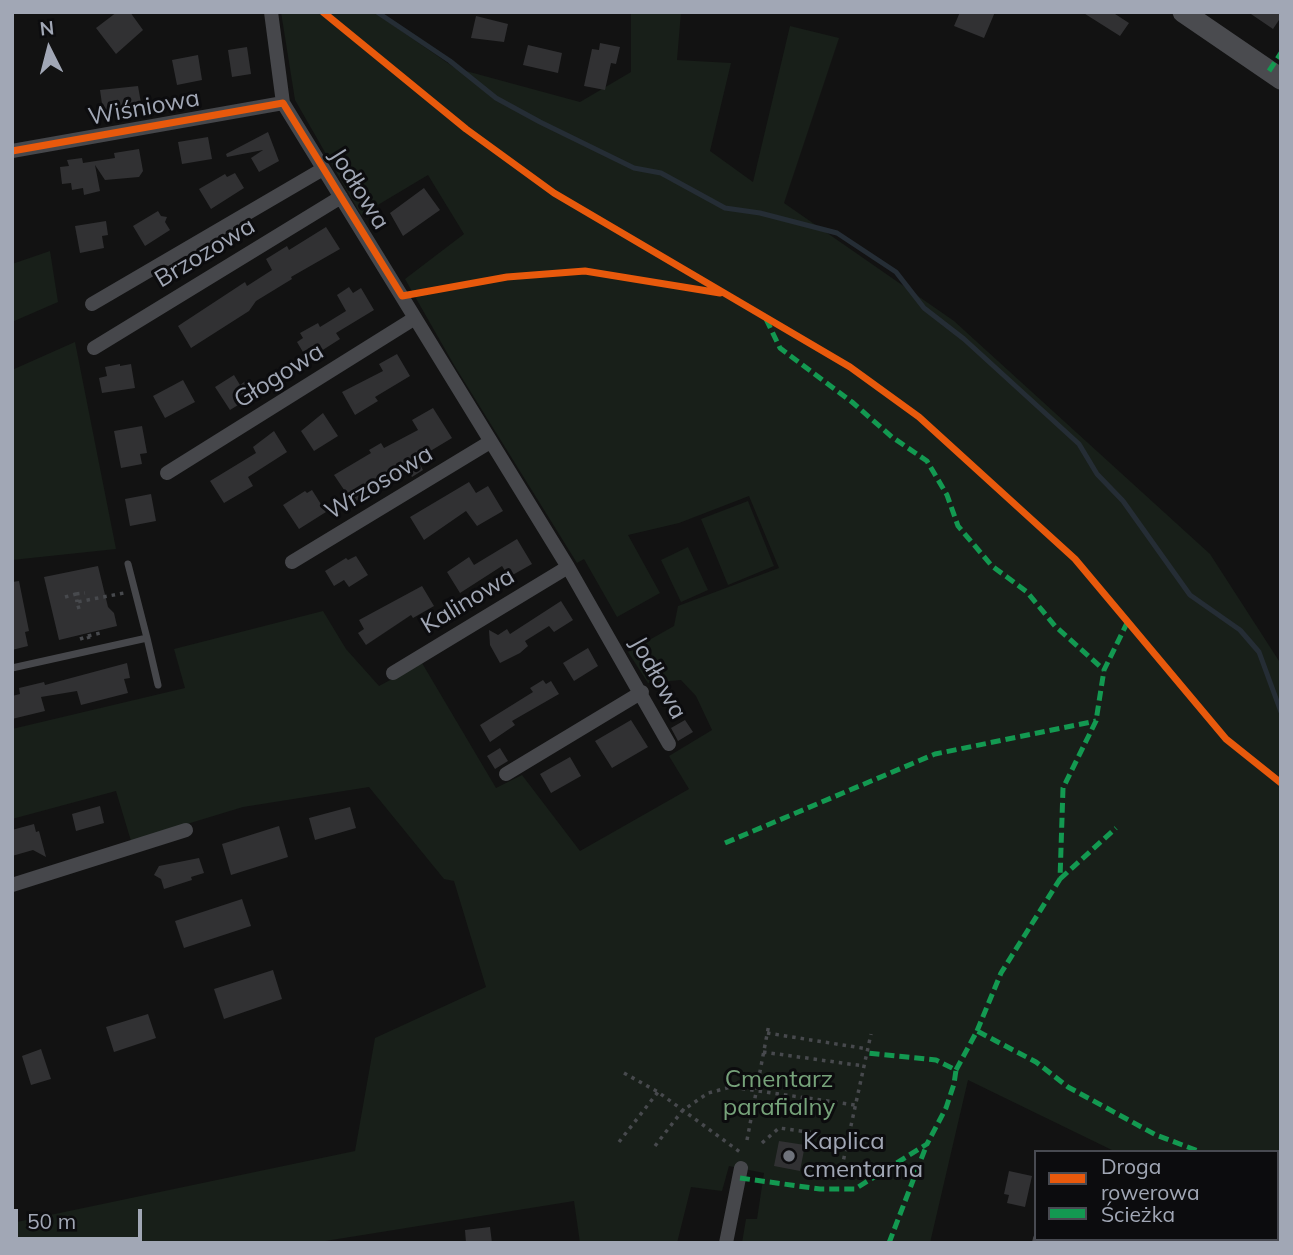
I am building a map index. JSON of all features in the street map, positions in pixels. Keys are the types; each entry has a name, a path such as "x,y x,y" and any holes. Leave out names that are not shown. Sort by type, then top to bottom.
{"street":[{"name":"Jodłowa","path":"271,12 283,103 568,567 642,692 669,744"},
{"path":"1183,12 1281,79"},
{"name":"Wiśniowa","path":"12,150 283,103"},
{"name":"Brzozowa","path":"92,304 323,169"},
{"name":"Brzozowa","path":"94,348 341,197"},
{"name":"Głogowa","path":"167,473 415,317"},
{"name":"Wrzosowa","path":"292,562 490,442"},
{"name":"Kalinowa","path":"393,673 568,567"},
{"path":"506,774 642,692"},
{"path":"12,885 186,830"},
{"path":"726,1243 742,1161"}],"lane":[{"path":"128,564 158,685"},
{"path":"12,668 147,638"}],"path":[{"path":"77,602 135,591"},
{"path":"65,597 85,593"},
{"path":"76,594 79,609"},
{"path":"89,636 100,633"},
{"path":"747,1140 769,1024"},
{"path":"767,1033 868,1049"},
{"path":"839,1175 871,1034"},
{"path":"764,1052 864,1066"},
{"path":"624,1073 658,1091 742,1161"},
{"path":"655,1146 682,1111 708,1093 731,1087 855,1105"},
{"path":"619,1142 658,1091"},
{"path":"762,1143 779,1128 823,1135"}],"green space":[{"name":"Cmentarz parafialny","path":"281,12 374,12 455,68 580,102 631,72 631,12 681,12 677,60 731,63 710,151 753,182 790,26 839,38 784,203 954,321 1210,554 1281,664 1281,1203 1279,1150 1112,1150 968,1080 930,1243 742,1243 746,1219 757,1219 764,1173 729,1166 722,1191 691,1187 677,1243 580,1243 574,1201 313,1243 12,1243 12,1223 355,1151 375,1038 486,987 454,881 444,879 369,787 243,807 131,841 116,791 12,819 12,729 185,688 174,649 323,611 346,649 379,686 422,663 496,788 522,775 580,851 689,789 669,756 712,730 696,696 681,680 648,683 628,652 674,626 678,606 779,568 749,496 679,523 628,535 660,593 617,617 584,559 577,563 454,365 405,279 464,234 428,175 361,215 295,100"},
{"path":"50,251 58,302 12,322 12,264"},
{"path":"75,342 116,549 12,560 12,370"},
{"path":"748,501 774,566 728,585 701,519"},
{"path":"688,547 708,590 681,602 661,560"}],"building":[{"path":"117,12 130,12 143,30 116,54 96,28"},
{"path":"960,12 995,12 984,38 954,26"},
{"path":"1082,12 1112,12 1129,23 1120,36"},
{"path":"1248,12 1281,12 1281,17 1273,29"},
{"path":"476,16 508,24 504,42 471,38"},
{"path":"600,43 620,47 616,64 611,63 605,90 584,86 592,49 599,50"},
{"path":"528,45 562,53 558,73 523,65"},
{"path":"247,47 251,74 232,77 228,50"},
{"path":"198,55 202,80 177,85 172,60"},
{"path":"138,86 141,103 123,107 117,114 112,109 103,111 100,90"},
{"path":"268,132 279,161 259,172 251,158 263,150 227,157 226,154"},
{"path":"208,137 212,159 182,164 178,142"},
{"path":"139,149 143,171 139,177 105,180 95,165 100,191 84,195 83,188 72,190 71,183 62,184 60,167 69,166 67,160 82,158 83,163 115,158 114,153"},
{"path":"235,173 244,188 211,209 199,189 225,174 227,177"},
{"path":"424,188 440,210 403,236 390,213"},
{"path":"158,211 161,216 167,217 165,222 170,230 145,246 133,226"},
{"path":"106,221 108,235 102,236 104,248 80,253 75,226"},
{"path":"326,227 340,249 291,277 292,279 256,301 249,311 191,348 178,326 245,282 247,286 272,270 266,259 287,246 289,250"},
{"path":"349,287 353,293 361,288 374,310 336,333 340,339 318,353 309,348 303,352 297,342 303,338 300,333 318,323 320,327 346,311 337,295"},
{"path":"397,354 410,376 375,397 378,401 355,415 342,392 383,371 379,364"},
{"path":"131,364 135,388 102,393 99,378 107,376 105,367"},
{"path":"234,375 240,385 247,380 256,394 230,410 215,387"},
{"path":"183,380 195,402 165,418 153,396"},
{"path":"433,408 452,438 417,459 423,470 412,477 407,468 368,490 370,493 353,503 334,475 371,453 369,450 381,443 384,448 418,430 412,420"},
{"path":"323,413 338,436 314,451 301,431"},
{"path":"142,426 147,453 140,454 142,464 121,468 114,431"},
{"path":"274,431 287,452 248,477 253,486 224,503 210,481 256,453 253,447"},
{"path":"469,482 476,493 488,486 503,511 477,526 466,511 424,540 410,517"},
{"path":"312,490 326,512 299,529 283,505 305,491 307,493"},
{"path":"151,494 156,521 130,526 125,499"},
{"path":"517,539 532,564 509,577 502,566 460,593 447,572 469,557 474,565"},
{"path":"356,556 368,575 349,587 344,580 334,586 325,571 346,558 348,560"},
{"path":"98,566 108,607 114,613 117,626 59,640 44,577"},
{"path":"19,581 29,631 25,632 28,646 12,650 12,582"},
{"path":"422,586 434,606 413,618 411,615 366,645 358,633 364,629 359,620"},
{"path":"561,601 573,620 554,632 549,626 525,641 528,646 520,653 500,663 490,645 489,630 498,635 507,629 510,634"},
{"path":"588,648 598,666 574,681 563,663"},
{"path":"127,663 130,678 124,679 128,693 81,705 77,691 41,697 45,711 12,719 12,696 20,694 19,688 44,682 45,685"},
{"path":"543,680 546,684 551,681 559,694 512,721 515,725 490,742 480,725 533,692 530,688"},
{"path":"631,720 648,747 612,768 595,741"},
{"path":"685,720 693,732 678,741 671,728"},
{"path":"500,748 508,761 495,769 487,756"},
{"path":"570,757 581,776 551,793 540,774"},
{"path":"100,806 104,823 76,831 72,814"},
{"path":"350,807 356,828 315,840 309,818"},
{"path":"34,824 36,832 39,831 46,857 33,850 12,856 12,830"},
{"path":"279,826 288,857 231,875 222,844"},
{"path":"199,858 204,873 191,877 192,880 164,889 161,879 154,875 159,866"},
{"path":"242,899 251,926 184,948 175,921"},
{"path":"273,970 282,999 224,1019 214,989"},
{"path":"148,1014 156,1038 114,1052 106,1027"},
{"path":"41,1049 51,1079 31,1085 22,1056"},
{"name":"Kaplica cmentarna","path":"779,1141 805,1145 800,1171 774,1166"},
{"path":"1009,1171 1032,1176 1025,1207 1007,1203 1009,1195 1004,1194"},
{"path":"490,1227 492,1243 466,1243 465,1230"}],"waterway":[{"path":"377,12 450,61 496,98 540,122 634,168 661,173 725,208 760,213 837,233 896,272 924,308 964,339 1079,444 1097,474 1123,501 1190,595 1240,630 1259,652 1281,712"}],"marked path":[{"path":"1269,71 1281,53"},
{"path":"766,319 780,348 852,402 892,437 927,461 947,495 958,526 992,566 1027,592 1055,626 1104,670"},
{"path":"977,1031 1001,973 1060,879 1063,788 1096,721 1104,670 1128,621"},
{"path":"725,843 935,754 1096,721"},
{"path":"1060,879 1116,828"},
{"path":"956,1070 977,1031 1036,1062 1068,1087 1156,1135 1196,1150"},
{"path":"740,1178 820,1189 855,1189 927,1144 946,1108 956,1070 936,1060 867,1053"},
{"path":"889,1243 927,1144"}],"cycle path":[{"path":"323,12 466,129 554,193 850,367 919,417 1075,559 1226,739 1281,783"},
{"path":"12,151 283,103 402,296 507,277 585,271 720,293"}],"place":[{"name":"Kaplica cmentarna","path":"789,1156"}]}
